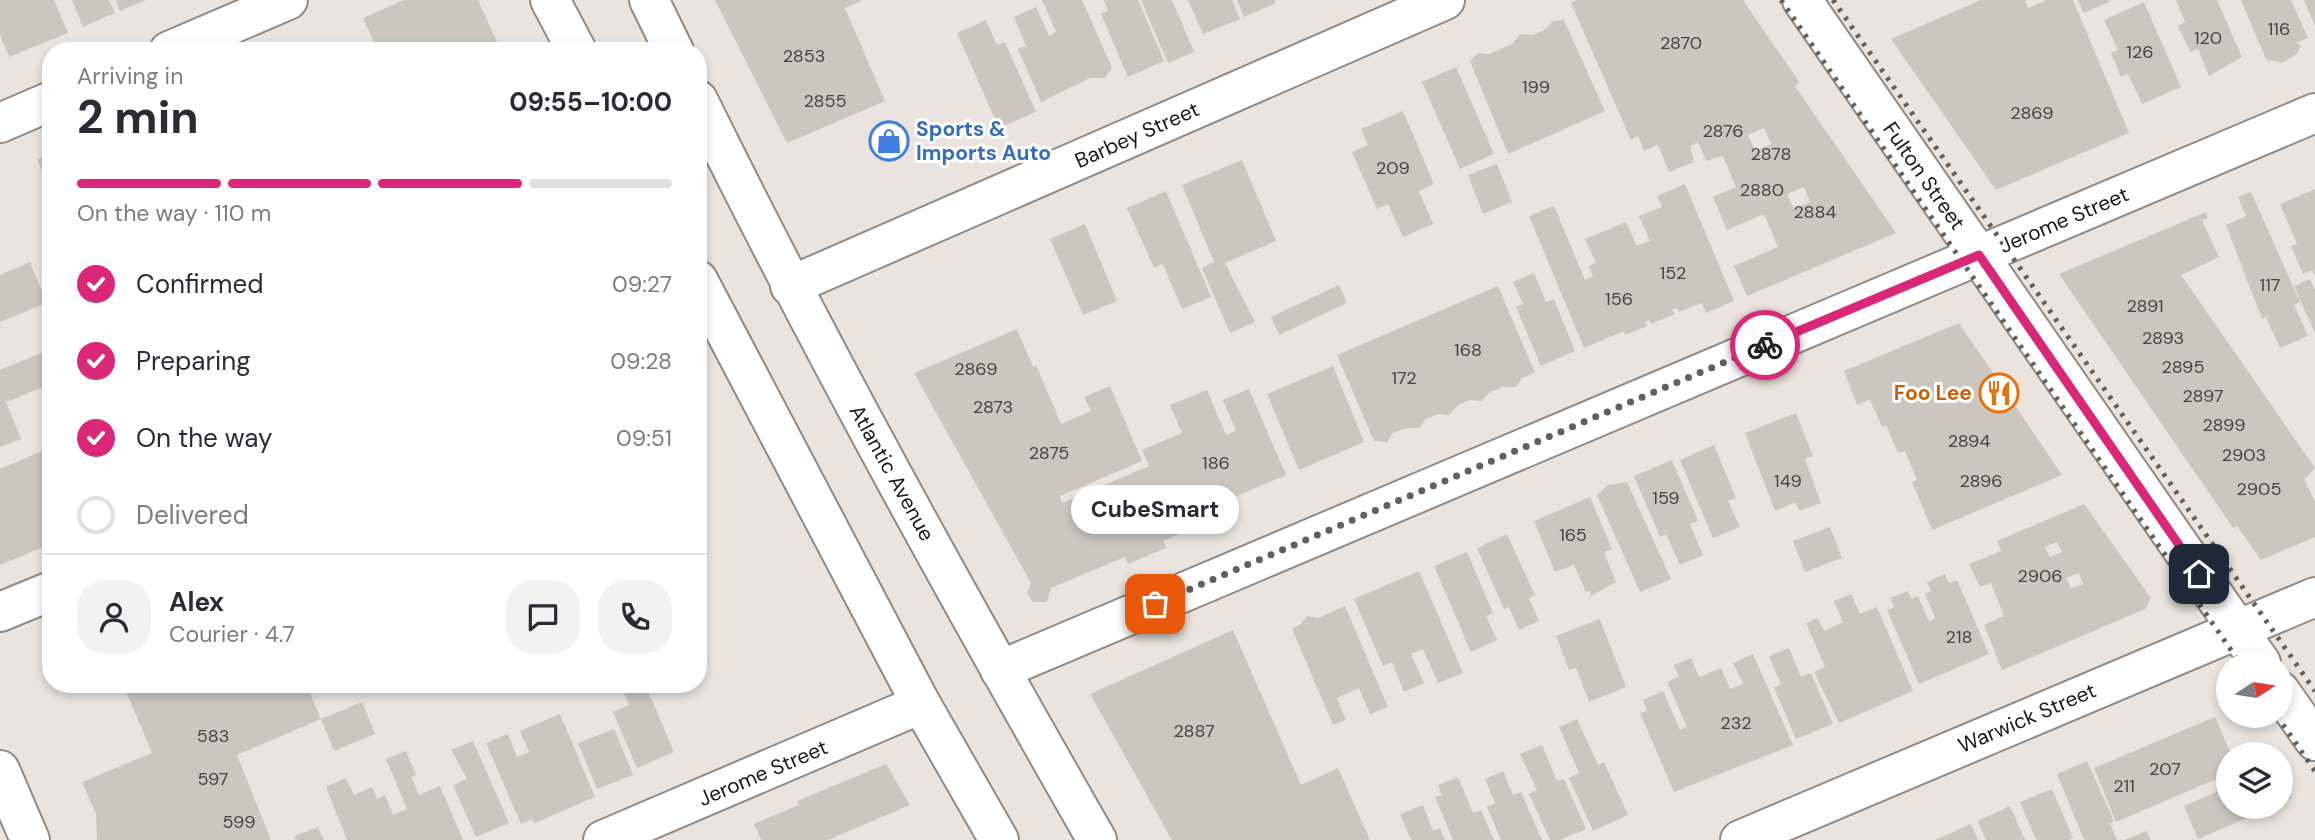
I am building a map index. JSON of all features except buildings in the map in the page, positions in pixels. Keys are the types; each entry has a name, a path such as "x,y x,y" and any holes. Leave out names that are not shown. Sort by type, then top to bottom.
{"street":[{"path":"190,42 288,0"},
{"path":"550,0 572,42"},
{"path":"649,0 670,42"},
{"name":"Barbey Street","path":"790,286 1445,0"},
{"name":"Fulton Street","path":"1802,0 2253,651"},
{"path":"0,123 42,106"},
{"name":"Jerome Street","path":"1000,670 2315,113"},
{"name":"Atlantic Avenue","path":"707,118 790,286 1000,670 1097,840"},
{"path":"707,308 921,704 999,840"},
{"path":"0,612 42,595"},
{"name":"Warwick Street","path":"1740,840 2315,597"},
{"name":"Jerome Street","path":"603,840 921,704"},
{"path":"2293,710 2315,741"},
{"path":"0,770 30,840"}],"railway":[{"path":"1781,0 2232,651"},
{"path":"1833,0 2315,691"},
{"path":"2285,728 2315,771"}],"way so far":[{"path":"1155,604 1765,345"}],"place":[{"name":"Sports & Imports Auto","path":"889,141"},
{"name":"Foo Lee","path":"1999,393"},
{"name":"CubeSmart","path":"1155,604"}],"route":[{"path":"1765,345 1979,255 2199,574"}]}
